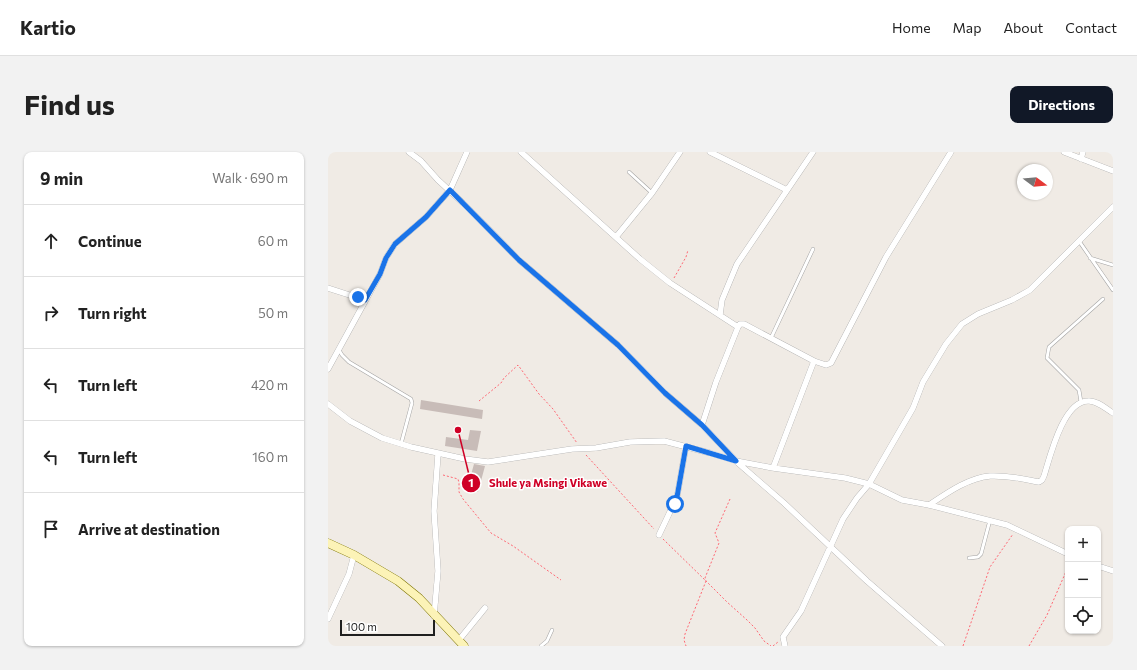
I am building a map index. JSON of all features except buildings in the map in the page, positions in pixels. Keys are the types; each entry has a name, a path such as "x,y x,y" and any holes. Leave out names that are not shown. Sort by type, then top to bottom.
{"street":[{"path":"409,152 421,161 438,180 450,190 519,260 618,345 665,393 702,425 736,461 784,503 867,581 942,646"},
{"path":"328,369 380,274 386,258 395,244 426,217 450,190 467,152"},
{"path":"521,152 670,283 738,327"},
{"path":"616,237 652,193 680,152"},
{"path":"710,152 786,190"},
{"path":"720,315 722,300 737,264 813,152"},
{"path":"702,425 716,382 740,324 744,324 814,361 826,365 831,363 886,257 950,152"},
{"path":"1064,152 1113,171"},
{"path":"1081,159 1083,152"},
{"path":"785,646 783,637 801,611 843,519 869,484 912,408 923,382 946,344 962,324 978,314 1012,300 1030,290 1113,207"},
{"path":"328,288 365,300"},
{"path":"773,468 814,361"},
{"path":"929,505 950,491 967,483 989,476 1008,476 1039,482 1044,476 1061,425 1069,412 1081,402 1088,400 1096,402 1113,413"},
{"path":"328,404 350,421 368,432 382,438 438,454 488,462 630,442 664,441 736,461 773,468 834,476 869,484 902,500 929,505 1017,528 1035,539 1065,553"},
{"path":"659,535 677,497 686,446"},
{"path":"434,616 438,571 434,511 438,454"},
{"path":"328,543 354,555 398,581 419,598 434,616 461,643 485,608"},
{"path":"328,620 349,574 354,555"},
{"path":"1101,567 1113,571"}],"lane":[{"path":"629,172 652,193"},
{"path":"1078,241 1113,290"},
{"path":"770,338 813,249"},
{"path":"1090,258 1113,265"},
{"path":"1081,402 1079,390 1047,358 1048,351 1049,347 1103,299"},
{"path":"339,348 342,356 349,362 411,399 412,403 401,444"},
{"path":"969,558 978,557 981,554 990,520"},
{"path":"541,646 548,639 552,630"}],"path":[{"path":"670,283 682,265 688,250"},
{"path":"479,401 501,383 504,378 518,365 539,394 553,409 581,448 659,535 747,620 764,641 771,646"},
{"path":"436,474 458,479 459,492 463,499 491,533 513,546 561,580"},
{"path":"686,646 684,640 685,634 706,581 705,575 719,543 715,533 730,499"},
{"path":"963,646 990,568 1017,528"},
{"path":"1029,646 1047,615 1065,574"}],"place":[{"name":"Shule ya Msingi Vikawe","path":"458,430"}],"route":[{"path":"358,297 365,300 380,274 386,258 395,244 426,217 450,190 519,260 618,345 665,393 702,425 736,461 686,446 675,504"}]}
